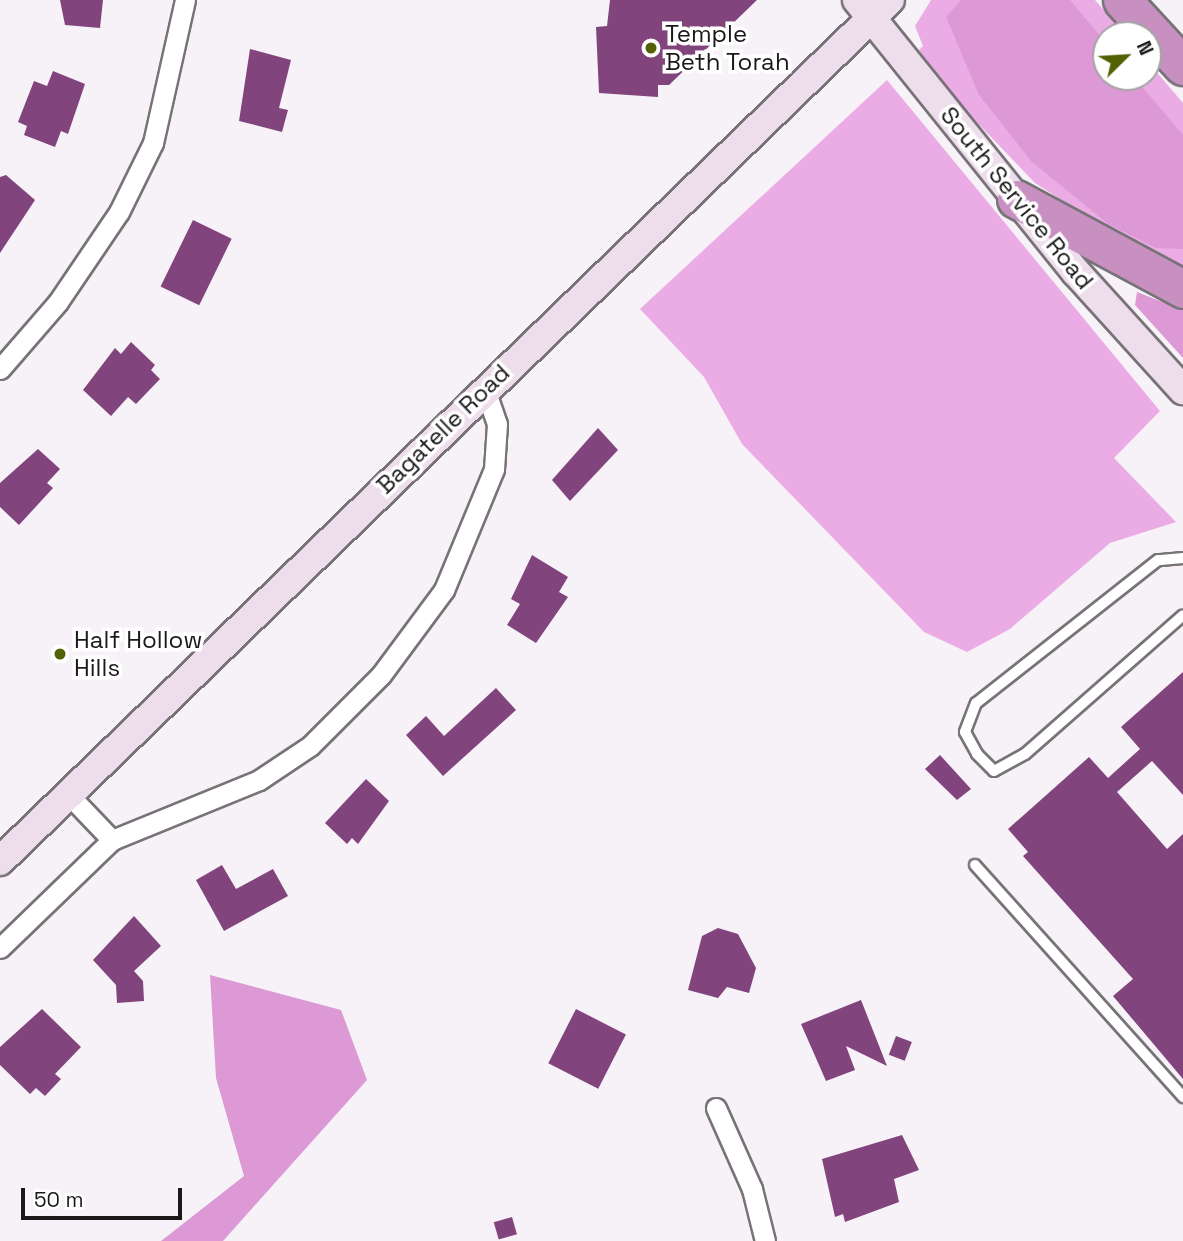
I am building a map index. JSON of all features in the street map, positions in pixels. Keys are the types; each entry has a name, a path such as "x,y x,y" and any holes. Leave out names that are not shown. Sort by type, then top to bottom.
{"highway":[{"path":"1122,0 1183,66"},
{"path":"1017,199 1183,289"}],"street":[{"path":"0,369 58,302 119,212 153,143 185,0"},
{"name":"South Service Road","path":"873,6 1017,199 1183,390"},
{"name":"Bagatelle Road","path":"0,861 485,389 873,6"},
{"path":"0,948 112,840 259,780 310,746 381,675 444,590 494,469 497,425 485,389"},
{"path":"68,794 112,840"},
{"path":"716,1108 752,1189 765,1241"}],"lane":[{"path":"1183,558 1158,560 976,703 965,732 977,754 995,771 1025,754 1183,615"},
{"path":"975,865 1183,1097"}],"shaded area":[{"path":"931,0 1095,0 1113,21 1092,21 1092,91 1162,91 1162,78 1183,103 1183,269 1157,261 1035,183 942,86 919,50 923,46 915,26"},
{"path":"961,0 1070,0 1092,26 1092,91 1146,91 1183,135 1183,249 1156,248 1108,224 1031,161 979,95 946,17"},
{"path":"887,80 1160,411 1114,458 1176,522 1110,543 1010,629 967,652 924,632 742,444 704,377 640,309"},
{"path":"1137,292 1183,310 1183,358 1135,305"},
{"path":"210,975 341,1010 367,1080 223,1241 161,1241 244,1176 216,1078"}],"building":[{"path":"60,0 103,0 100,28 65,25"},
{"name":"Temple Beth Torah","path":"610,0 757,0 669,85 658,85 658,97 599,93 596,27 607,26"},
{"path":"250,49 291,60 279,108 288,110 282,132 239,121"},
{"path":"53,71 85,84 68,134 61,131 55,147 24,135 27,126 18,122 34,81 47,86"},
{"path":"6,175 35,200 0,253 0,177"},
{"path":"193,220 232,239 199,305 161,287"},
{"path":"131,342 155,365 151,370 160,379 136,404 128,397 111,416 83,390 115,348 121,354"},
{"path":"598,428 618,450 570,501 552,480"},
{"path":"38,449 60,469 47,483 53,488 19,525 0,507 0,483"},
{"path":"532,555 568,577 559,592 568,597 536,643 507,625 520,604 511,599"},
{"path":"1183,672 1183,795 1152,761 1117,792 1167,849 1183,834 1183,1079 1113,996 1133,979 1023,856 1028,852 1008,829 1089,757 1108,778 1140,749 1121,727"},
{"path":"496,688 516,710 443,776 406,735 426,716 444,736"},
{"path":"940,755 971,789 957,800 925,769"},
{"path":"366,779 389,801 358,844 352,838 347,844 325,823"},
{"path":"222,865 236,889 273,869 288,896 224,931 196,880"},
{"path":"134,916 161,946 134,971 143,981 144,1001 117,1003 116,985 93,960"},
{"path":"718,928 738,934 756,968 749,993 727,987 718,998 688,990 702,936"},
{"path":"861,1000 887,1066 846,1046 855,1070 826,1081 801,1024"},
{"path":"42,1009 81,1047 55,1074 61,1079 45,1096 36,1088 30,1094 0,1065 0,1047"},
{"path":"576,1009 626,1034 598,1089 548,1063"},
{"path":"896,1036 912,1042 905,1061 889,1055"},
{"path":"902,1135 919,1170 894,1179 899,1202 845,1222 843,1214 835,1217 822,1159"},
{"path":"512,1217 517,1234 499,1240 494,1222"}],"place":[{"name":"Temple Beth Torah","path":"651,48"},
{"name":"Half Hollow Hills","path":"60,654"}]}
